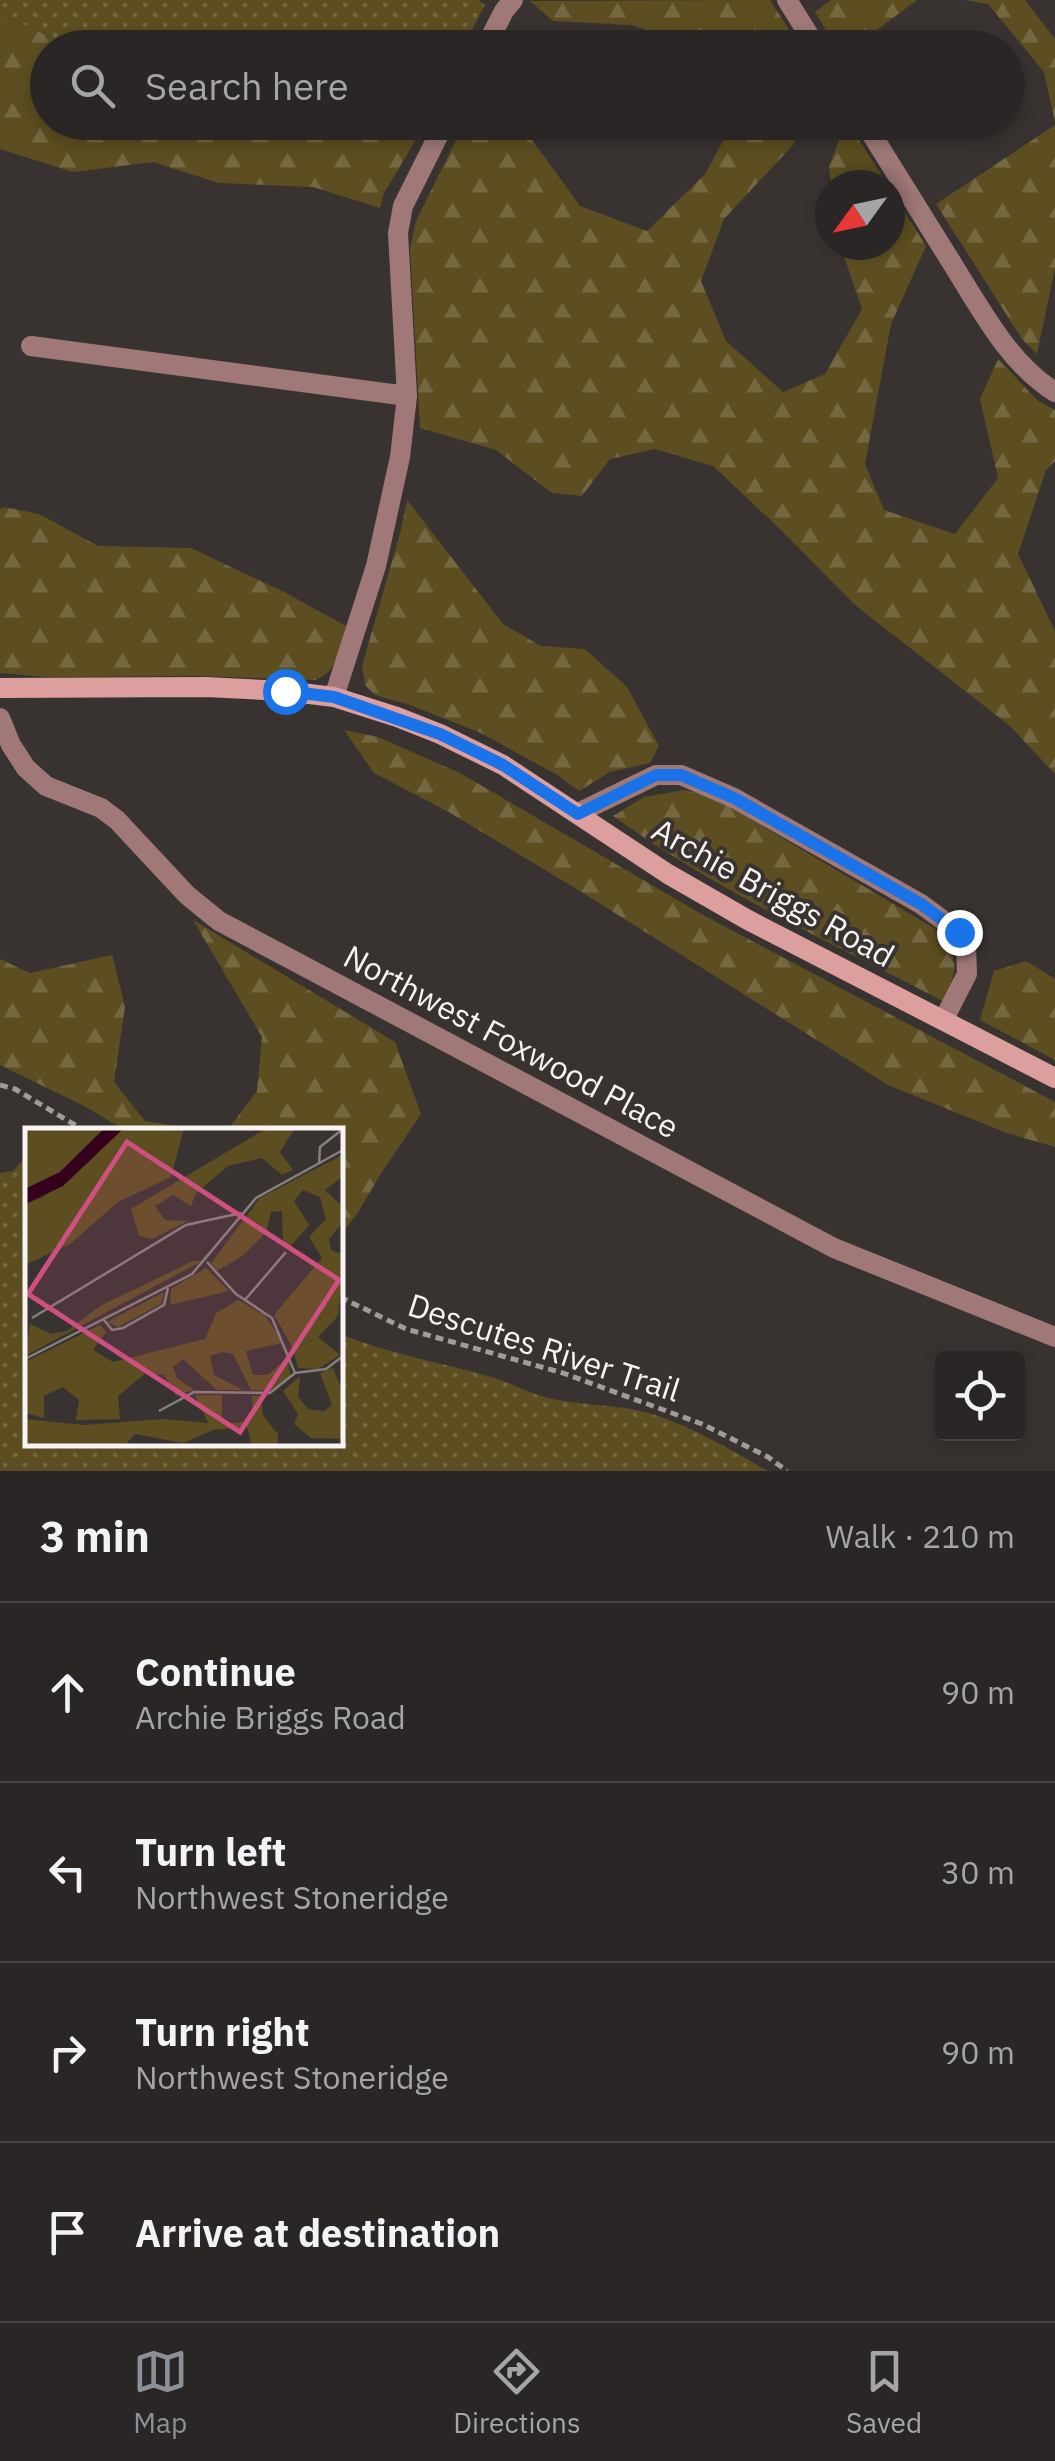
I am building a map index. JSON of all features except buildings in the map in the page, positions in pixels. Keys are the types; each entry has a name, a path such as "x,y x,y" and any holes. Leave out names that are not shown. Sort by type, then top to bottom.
{"street":[{"path":"494,30 513,0"},
{"path":"786,0 805,30"},
{"path":"334,697 376,566 400,457 407,396 398,233 402,206 436,140"},
{"path":"875,140 1010,350 1055,392"},
{"path":"31,346 407,396"},
{"name":"Archie Briggs Road","path":"0,688 285,691 334,697 440,734 503,765 668,874 748,920 1055,1078"},
{"name":"Northwest Foxwood Place","path":"0,718 26,768 46,786 101,808 117,820 187,895 219,922 834,1248 1055,1337"},
{"path":"578,814 656,775 681,775 751,808 921,904 959,932 966,946 968,974 944,1019"}],"path":[{"path":"0,1084 80,1128"},
{"name":"Descutes River Trail","path":"342,1298 406,1329 563,1373 702,1424 768,1457 787,1471"}],"green space":[{"path":"0,0 478,0 485,5 472,30 36,30 0,14"},
{"path":"770,0 789,30 647,30 631,25 553,21 530,1"},
{"path":"831,0 917,0 877,30 826,30 815,12"},
{"path":"965,0 1025,0 1055,39 1055,122 1044,72 1025,49 1025,30 1009,30 988,4"},
{"path":"0,14 36,30 30,30 30,140 416,140 383,195 380,208 313,187 219,183 153,162 73,172 0,149"},
{"path":"1055,125 1055,268 1037,354 1022,339 936,204"},
{"path":"456,140 532,140 580,206 647,231 705,174 724,140 795,140 724,219 701,281 726,341 783,392 825,374 862,309 845,260 905,260 905,213 926,246 891,324 865,464 884,510 955,534 998,478 980,399 998,359 1038,401 1055,410 1055,461 1046,470 1018,554 1055,631 1055,774 1010,726 855,605 713,466 655,449 610,459 582,496 552,493 496,450 420,428 410,249 416,221"},
{"path":"839,140 859,140 878,170 829,170"},
{"path":"407,500 503,624 541,646 585,649 627,687 659,746 650,763 610,772 579,791 481,733 375,695 365,685 362,666"},
{"path":"0,509 39,514 98,546 191,548 346,626 338,658 329,671 315,680 0,673"},
{"path":"344,730 378,737 460,773 703,915 1055,1102 1055,1147 1007,1133 888,1085 580,891 447,811 374,773"},
{"path":"684,790 710,795 934,928 954,963 943,1001 733,892 613,816 644,797"},
{"path":"193,920 395,1042 421,1114 342,1233 342,1128 229,1128 257,1091 262,1037"},
{"path":"112,955 125,1007 114,1082 145,1121 190,1128 121,1128 0,1065 0,959 30,973"},
{"path":"1026,961 1055,979 1055,1060 980,1020 994,971"},
{"path":"25,1157 25,1446 342,1446 342,1335 495,1378 545,1397 658,1416 768,1471 0,1471 0,1173 13,1171"}],"route":[{"path":"285,691 334,697 440,734 503,765 578,814 656,775 681,775 734,798 921,904 959,932"}]}
